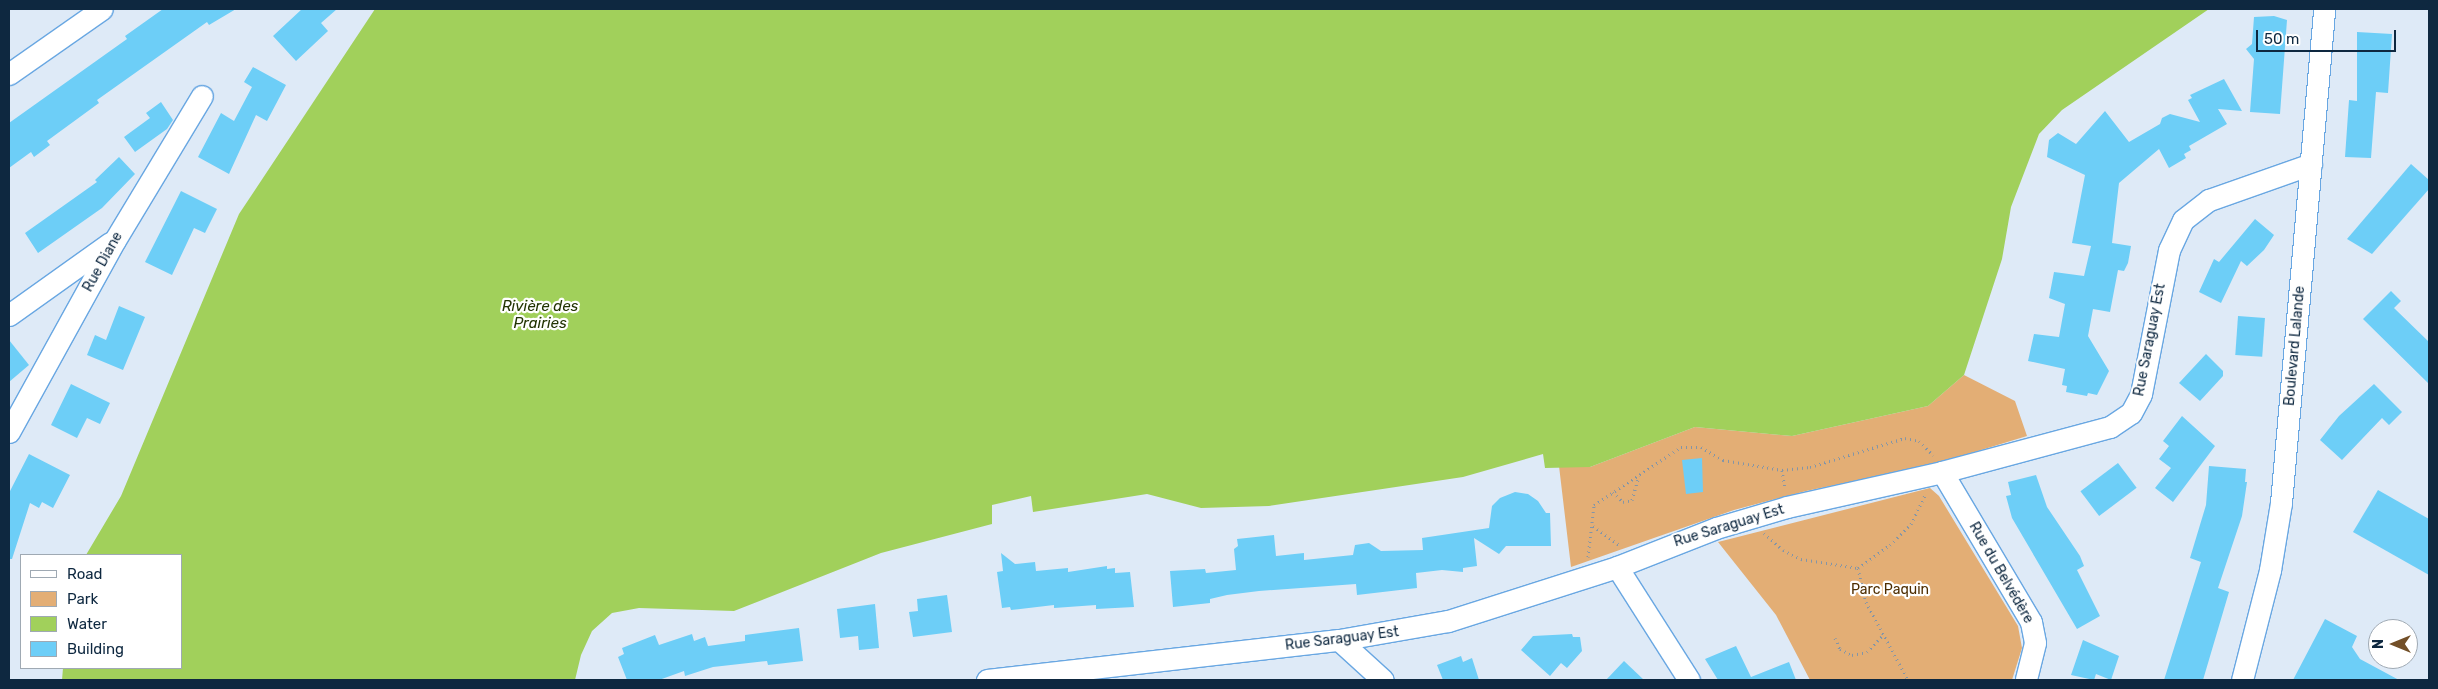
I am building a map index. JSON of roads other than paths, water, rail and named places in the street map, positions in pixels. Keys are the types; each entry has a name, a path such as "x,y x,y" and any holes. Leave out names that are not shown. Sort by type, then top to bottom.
{"street":[{"path":"9,74 102,9"},
{"name":"Boulevard Lalande","path":"2242,680 2270,570 2279,519 2324,9"},
{"name":"Rue Diane","path":"9,432 114,240 202,96"},
{"name":"Rue Saraguay Est","path":"995,680 1339,640 1448,621 1627,562 1755,517 2093,434 2121,422 2131,414 2141,394 2164,268 2175,234 2183,220 2209,200 2311,164"},
{"path":"9,315 114,240"},
{"name":"Rue du Belvédère","path":"1936,473 2030,622 2035,643 2026,680"},
{"path":"1627,562 1689,680"},
{"path":"1339,640 1384,680"}],"water":[{"name":"Rivière des Prairies","path":"375,9 2209,9 2062,110 2039,134 2011,207 2002,259 1964,375 1928,406 1792,436 1695,427 1590,467 1545,468 1543,454 1463,477 1269,506 1201,508 1147,494 1033,512 1031,496 992,505 992,524 881,553 734,611 639,608 612,613 592,631 581,655 575,680 62,680 63,669 182,669 182,554 87,554 121,496 239,214"}],"park label":[{"name":"Parc Paquin","path":"1890,590"}]}
